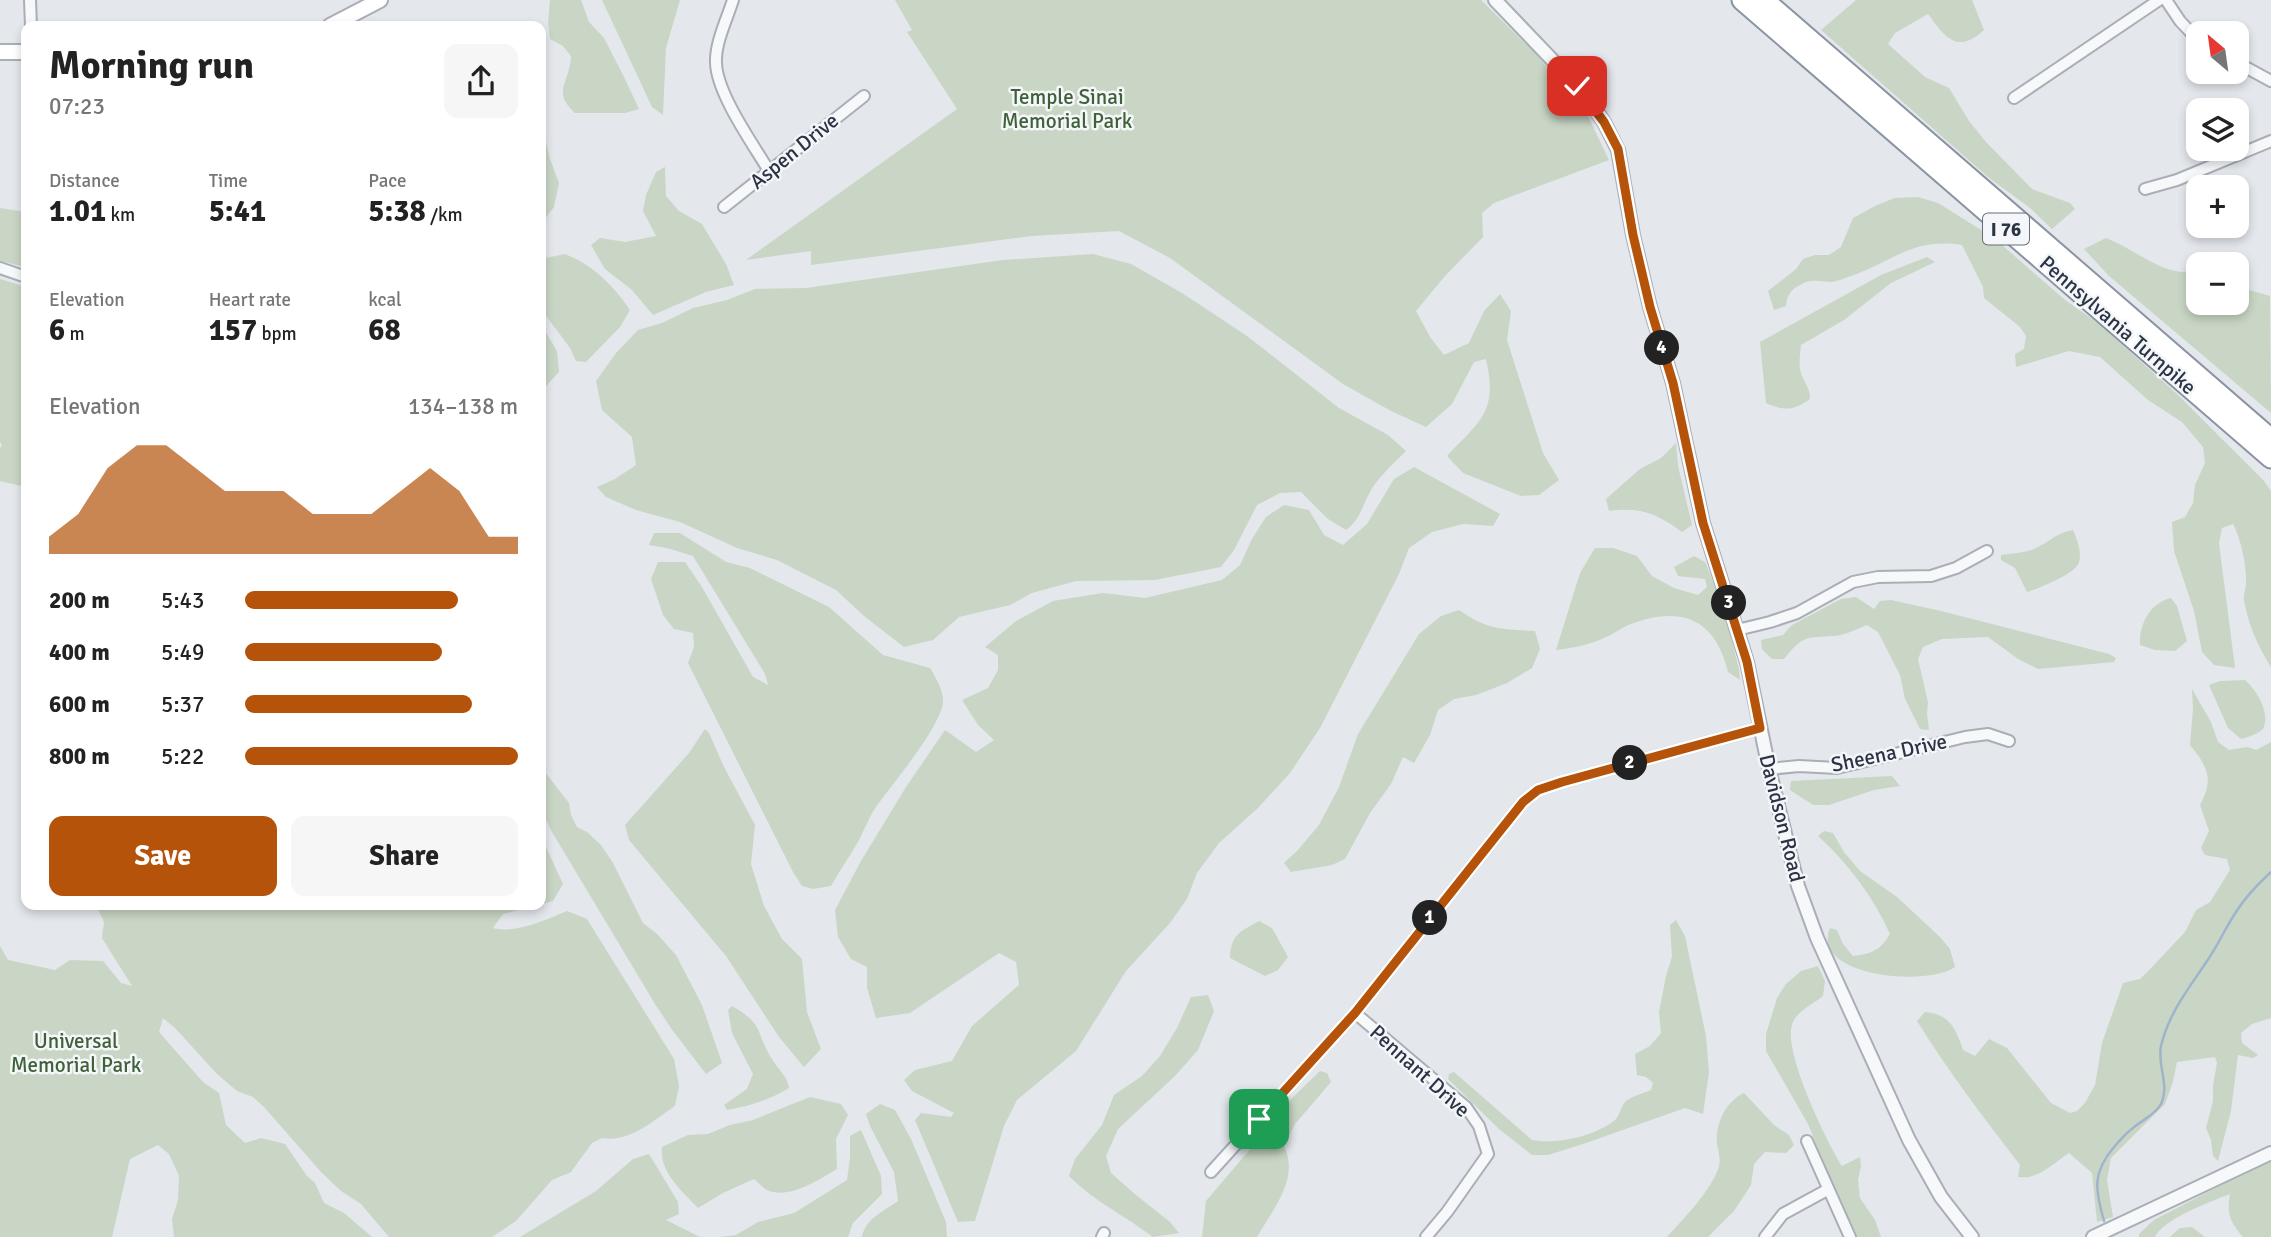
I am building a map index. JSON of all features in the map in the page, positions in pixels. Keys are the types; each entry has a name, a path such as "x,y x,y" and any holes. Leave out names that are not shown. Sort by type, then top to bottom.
{"highway":[{"name":"Pennsylvania Turnpike","path":"1742,0 2271,458"},
{"name":"Pennsylvania Turnpike","path":"1764,0 2271,439"}],"main road":[{"path":"340,21 380,0"},
{"path":"0,52 21,52"}],"street":[{"path":"30,0 31,21"},
{"path":"733,0 716,50 716,65 721,85 769,171"},
{"name":"Davidson Road","path":"1495,0 1583,92 1604,122 1618,149 1650,307 1673,383 1703,523 1747,662 1769,769 1798,886 1817,938 1922,1167 1941,1198 1972,1237"},
{"path":"2014,98 2159,0"},
{"path":"2166,0 2186,27"},
{"path":"2249,69 2271,80"},
{"name":"Aspen Drive","path":"724,207 864,96"},
{"path":"2145,190 2177,180 2271,141"},
{"path":"0,268 21,275"},
{"path":"1738,630 1797,613 1853,582 1878,577 1931,576 1956,569 1987,551"},
{"path":"1211,1172 1355,1013 1523,802 1538,790 1562,782 1760,728"},
{"name":"Sheena Drive","path":"1769,769 1799,766 1837,768 1965,737 1989,734 2009,741"},
{"name":"Pennant Drive","path":"1355,1013 1466,1107 1479,1126 1488,1154 1426,1237"},
{"path":"1807,1141 1850,1237"},
{"path":"2092,1237 2271,1153"},
{"path":"1765,1237 1783,1214 1827,1190"}],"green space":[{"path":"550,0 581,0 589,22 604,38 639,109 625,113 575,113 568,105 563,92 571,56 563,46 550,39"},
{"path":"602,0 680,0 666,48 663,115 652,107"},
{"name":"Temple Sinai Memorial Park","path":"895,0 1481,0 1533,51 1585,110 1609,160 1494,203 1482,213 1483,237 1416,311 1430,337 1444,355 1469,343 1484,311 1500,294 1511,311 1507,340 1543,453 1559,480 1539,495 1521,496 1463,473 1447,456 1484,414 1490,391 1486,359 1474,362 1452,404 1426,427 1343,384 1170,258 1119,231 1032,236 811,265 811,251 746,260 957,109 907,32 912,30"},
{"path":"1856,0 1972,0 1984,30 1975,37 1959,42 1952,40 1928,14 1895,33 1888,44 1925,77 1949,88 1969,121 1986,142 2032,189 2070,203 2075,209 2052,229 2030,208 1988,177 1821,30"},
{"path":"546,143 559,183 554,207 546,217"},
{"path":"665,167 666,196 679,211 702,224 726,264 734,285 706,292 653,315 632,290 605,269 591,245 600,238 625,242 656,236 643,211 646,195 656,172"},
{"path":"1918,197 1938,203 1994,238 2065,300 2098,323 2177,394 2264,481 2271,491 2271,667 2248,618 2244,598 2244,562 2239,537 2233,524 2222,528 2219,543 2235,668 2214,665 2202,652 2194,611 2174,551 2172,522 2185,517 2193,503 2195,485 2205,463 2203,447 2182,422 2148,400 2100,357 2069,351 2016,367 2015,354 2024,349 2026,336 2020,327 1984,298 1983,287 1962,245 1929,245 1915,248 1840,280 1804,283 1791,291 1786,306 1774,310 1768,291 1796,269 1803,259 1815,255 1829,255 1841,247 1853,218 1895,198"},
{"path":"0,208 21,211 21,266 0,261"},
{"path":"2106,238 2171,270 2186,271 2186,315 2249,315 2249,290 2270,296 2271,413 2109,276 2084,249"},
{"path":"565,254 585,264 617,292 630,310 620,327 586,362 576,361 570,348 546,316 546,258"},
{"path":"1093,254 1131,264 1182,293 1247,336 1339,408 1388,435 1406,451 1375,484 1351,526 1346,530 1328,519 1301,492 1280,493 1257,505 1234,550 1221,567 1155,580 1076,581 1032,593 1010,605 959,617 933,640 904,647 836,590 777,560 737,548 680,522 636,510 606,497 597,487 636,465 632,437 602,410 596,381 616,353 638,330 662,323 693,308 727,300 755,289 806,288 1003,260"},
{"path":"1927,257 1935,262 1891,283 1844,320 1801,345 1800,368 1810,399 1788,408 1766,403 1760,342 1881,275"},
{"path":"0,279 21,285 21,486 0,481"},
{"path":"546,332 557,351 559,372 546,386"},
{"path":"1676,443 1678,466 1692,525 1682,532 1647,513 1630,510 1609,511 1606,499 1640,469 1661,458"},
{"path":"1414,467 1500,514 1493,526 1463,524 1432,532 1409,548 1399,574 1320,728 1290,773 1258,808 1219,843 1197,873 1187,899 1170,923 1126,971 1076,1051 1017,1100 1004,1126 975,1221 958,1222 915,1120 921,1113 951,1117 954,1113 912,1091 904,1080 915,1070 952,1061 972,1026 1019,985 1016,962 999,953 910,1013 876,1018 867,988 867,967 851,959 838,937 835,910 906,787 945,730 976,752 994,740 978,725 962,700 988,688 998,670 998,655 985,647 1016,621 1053,601 1103,593 1145,598 1222,580 1240,565 1266,517 1284,505 1309,510 1324,535 1343,545 1367,524 1394,479"},
{"path":"2073,530 2079,550 2079,562 2064,576 2048,584 2027,592 2015,568 2001,560 2001,555 2032,550"},
{"path":"654,533 680,533 726,562 750,568 829,607 883,655 930,668 938,682 943,703 937,720 922,746 874,811 831,886 813,889 802,886 793,872 688,663 694,647 693,633 674,629 663,615 651,579 658,562 685,562 753,677 768,685 765,674 693,556 649,545"},
{"path":"1595,548 1613,548 1637,556 1652,576 1674,588 1698,595 1707,587 1705,579 1678,576 1674,567 1694,556 1705,562 1722,602 1740,680 1728,672 1722,653 1704,628 1692,620 1679,617 1646,619 1592,643 1556,650 1580,573"},
{"path":"1856,597 1874,609 1880,601 1891,600 2109,654 2116,658 2114,662 2038,669 2018,659 1988,637 1942,639 1923,647 1918,659 1928,702 1929,730 1920,729 1905,699 1900,675 1878,632 1867,625 1851,632 1801,641 1784,659 1772,659 1762,649 1761,640 1783,635 1792,625 1841,599"},
{"path":"2171,598 2177,606 2187,641 2175,651 2155,650 2140,645 2141,630 2147,616 2157,604"},
{"path":"1459,610 1495,627 1535,631 1540,649 1532,668 1507,683 1476,695 1454,699 1438,710 1430,735 1414,763 1403,757 1391,784 1370,813 1345,859 1332,865 1291,872 1284,863 1319,825 1339,787 1358,734 1419,634 1441,616"},
{"path":"2245,680 2262,703 2265,723 2261,731 2241,739 2228,728 2209,685 2220,681"},
{"path":"2192,689 2211,722 2218,742 2229,750 2247,747 2256,750 2271,742 2271,1018 2252,1024 2241,1033 2242,1043 2258,1055 2253,1058 2238,1055 2231,1111 2218,1161 2213,1156 2206,1128 2213,1101 2217,1063 2215,1057 2177,1062 2165,1104 2111,1158 2107,1180 2113,1217 2097,1222 2092,1173 2069,1153 2033,1176 2018,1177 2020,1165 1917,1021 1925,1012 1946,1019 1958,1035 1963,1050 1975,1056 1989,1039 2007,1048 2051,1103 2070,1113 2077,1111 2085,1103 2095,1085 2102,1043 2123,983 2140,979 2153,966 2185,932 2196,910 2210,902 2230,870 2227,859 2205,855 2201,848 2209,831 2200,805 2208,780 2205,767 2190,745"},
{"path":"705,729 755,825 751,864 764,906 782,939 802,959 807,1012 821,1049 804,1067 779,1037 726,956 629,840 625,825 689,753"},
{"path":"546,773 569,803 577,827 601,845 613,863 643,923 676,955 702,1005 722,1063 706,1074 655,1004 546,819"},
{"path":"1892,776 1900,786 1874,790 1829,805 1813,805 1790,790 1791,781"},
{"path":"1824,831 1833,833 1860,871 1897,897 1941,938 1950,949 1955,967 1941,973 1898,976 1854,967 1837,958 1829,945 1830,928 1837,930 1843,944 1853,956 1875,950 1890,934 1859,882 1818,836"},
{"path":"546,847 563,884 553,901 546,903"},
{"name":"Universal Memorial Park","path":"98,910 519,910 503,914 493,928 511,929 540,922 567,911 587,919 674,1059 679,1086 675,1106 631,1134 612,1139 602,1138 592,1143 571,1172 552,1180 516,1221 492,1237 389,1237 361,1204 341,1191 321,1172 264,1107 253,1097 237,1091 216,1073 163,1018 159,1032 203,1082 219,1093 226,1125 245,1143 261,1138 285,1144 315,1183 324,1203 344,1213 372,1237 174,1237 172,1219 178,1200 179,1176 169,1154 158,1145 130,1159 112,1237 0,1237 0,946 8,960 55,970 70,960 103,961 121,983 132,986 102,938 104,922"},
{"path":"1676,920 1685,936 1706,1036 1709,1072 1703,1114 1685,1108 1548,1155 1532,1155 1499,1129 1448,1079 1449,1074 1454,1072 1532,1140 1575,1138 1607,1126 1617,1118 1626,1101 1651,1090 1653,1083 1646,1077 1637,1075 1635,1054 1650,1046 1661,1033 1659,1012 1672,957 1670,925"},
{"path":"1259,921 1272,928 1288,957 1278,970 1265,976 1230,958 1232,944 1238,935"},
{"path":"1818,966 1825,981 1823,996 1794,1020 1791,1037 1794,1054 1817,1117 1842,1166 1860,1157 1860,1198 1875,1220 1881,1237 1854,1237 1808,1124 1766,1051 1766,1034 1777,998 1786,984 1801,971"},
{"path":"1208,995 1214,1011 1198,1050 1175,1076 1118,1129 1106,1156 1111,1173 1170,1222 1179,1233 1153,1237 1099,1201 1069,1176 1075,1159 1102,1125 1114,1095 1142,1076 1160,1056 1191,997"},
{"path":"732,1006 755,1024 789,1088 759,1102 727,1110 724,1105 747,1089 753,1074 732,1033 728,1010"},
{"path":"1320,1071 1327,1073 1331,1082 1295,1124 1284,1146 1288,1158 1287,1181 1257,1237 1202,1237 1206,1201 1289,1101"},
{"path":"1744,1093 1774,1125 1789,1135 1794,1145 1786,1153 1765,1152 1754,1164 1751,1185 1734,1211 1708,1237 1667,1237 1710,1185 1720,1163 1717,1136 1720,1121 1727,1107"},
{"path":"810,1097 841,1104 848,1115 836,1139 837,1169 812,1183 794,1191 776,1192 765,1189 754,1179 698,1208 679,1188 664,1165 662,1147 688,1135 708,1134 753,1120"},
{"path":"880,1104 895,1110 911,1139 946,1222 947,1237 862,1237 871,1220 898,1201 894,1172 866,1114"},
{"path":"861,1130 881,1176 882,1194 853,1223 848,1237 720,1237 736,1235 758,1222 794,1213 847,1180 850,1136"},
{"path":"649,1154 678,1202 679,1214 666,1220 700,1237 520,1237 596,1191 633,1159"},
{"path":"2271,1159 2271,1237 2243,1237 2230,1217 2230,1194 2178,1217 2155,1237 2139,1237 2154,1220"},
{"path":"2192,1227 2205,1237 2170,1237 2180,1228"}],"waterway":[{"path":"2104,1221 2097,1190 2099,1173 2107,1156 2119,1142 2161,1104 2164,1089 2160,1053 2169,1022 2240,906 2271,872"}],"route":[{"path":"1259,1119 1355,1013 1504,825 1523,802 1538,790 1760,728 1747,662 1703,523 1673,383 1650,307 1633,235 1618,149 1604,122 1577,86"}]}
